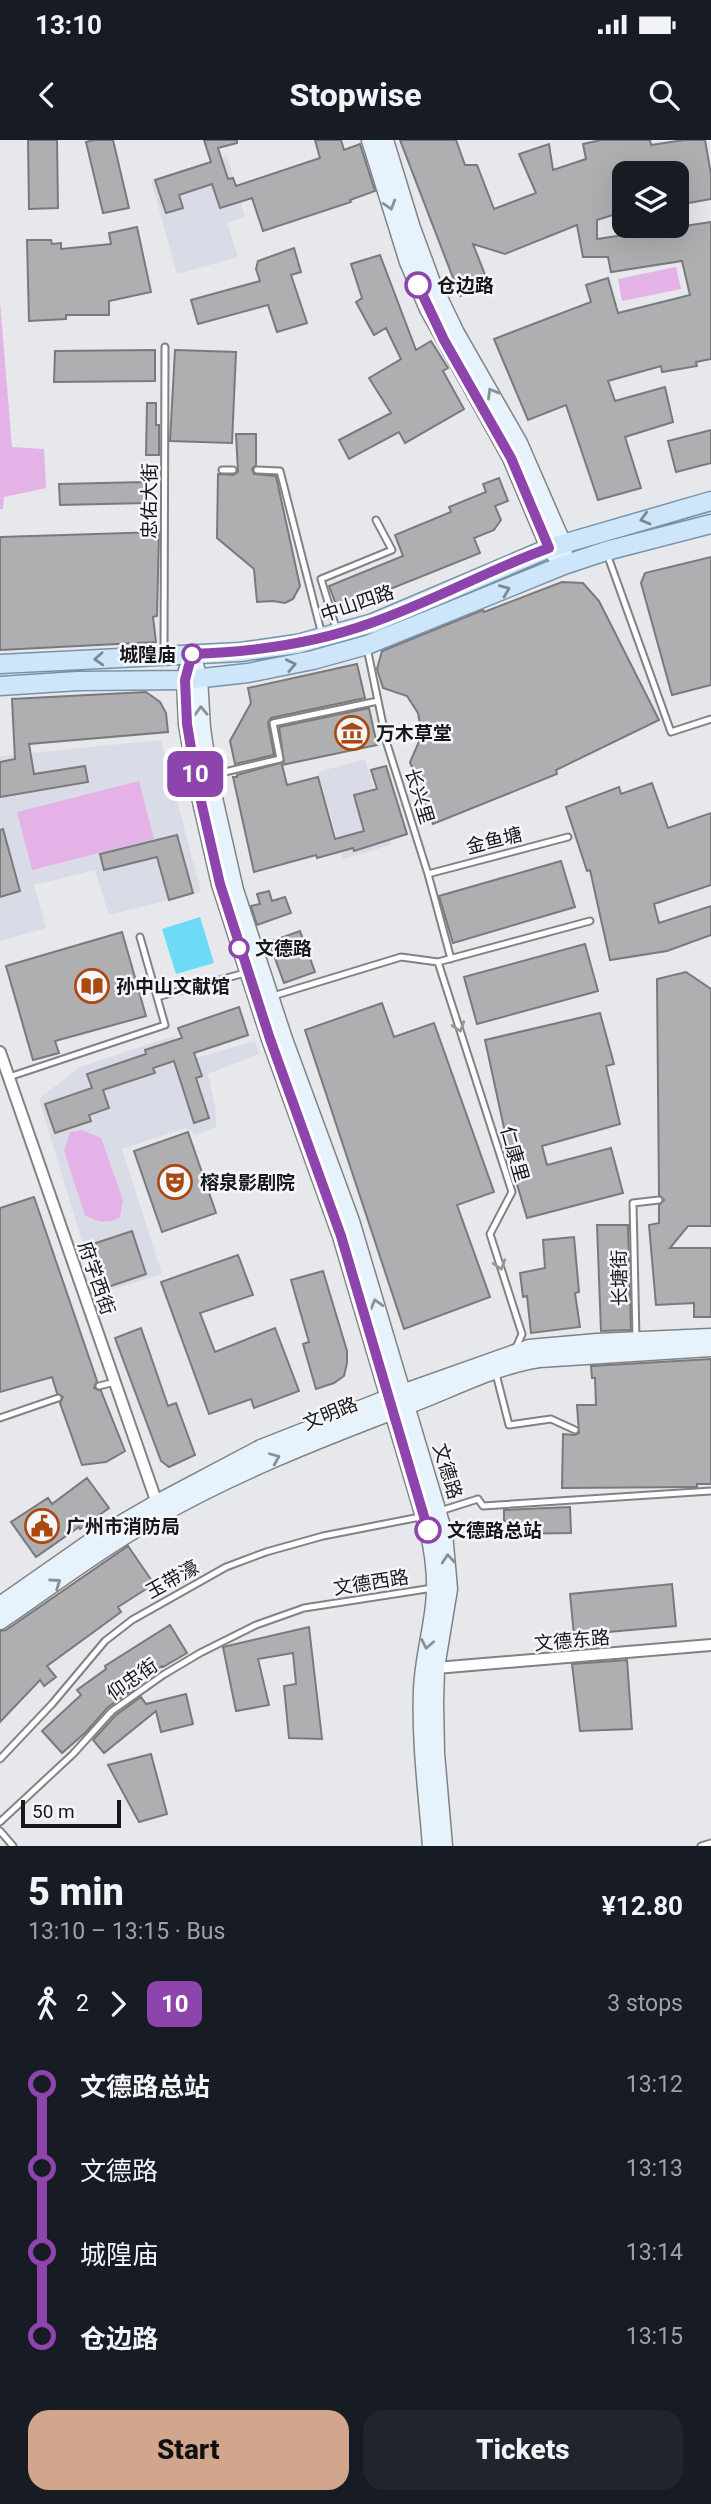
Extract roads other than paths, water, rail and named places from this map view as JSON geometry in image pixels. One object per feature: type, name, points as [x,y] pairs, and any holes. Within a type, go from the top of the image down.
[{"type":"main road","points":[[370,140],[417,284],[444,340],[556,546]]},
{"type":"main road","points":[[385,140],[433,285],[456,333],[519,443],[564,565]]},
{"type":"main road","name":"中山四路","points":[[0,664],[265,649],[330,636],[373,623],[517,559],[711,501]]},
{"type":"main road","points":[[0,686],[192,679],[281,667],[367,645],[564,565],[606,551],[711,524]]},
{"type":"main road","points":[[192,654],[192,679]]},
{"type":"main road","name":"文德路","points":[[192,679],[209,775],[235,890],[270,997],[351,1221],[398,1402],[433,1553],[435,1588],[422,1692],[423,1753],[431,1846]]},
{"type":"main road","name":"文德路","points":[[192,679],[187,724],[202,810],[220,884],[247,972],[439,1511],[447,1548],[449,1589],[436,1668],[435,1729],[444,1846]]},
{"type":"main road","name":"文明路","points":[[398,1402],[540,1359],[711,1337]]},
{"type":"main road","name":"文明路","points":[[0,1605],[93,1540],[159,1508],[515,1352],[545,1345],[711,1348]]},
{"type":"main road","name":"文明路","points":[[0,1621],[107,1548],[159,1508]]},
{"type":"street","name":"府学西街","points":[[0,1052],[159,1508]]},
{"type":"street","name":"文德东路","points":[[436,1668],[711,1645]]},
{"type":"lane","name":"忠佑大街","points":[[164,656],[165,346]]},
{"type":"lane","points":[[222,470],[233,470]]},
{"type":"lane","points":[[257,470],[280,471],[330,636]]},
{"type":"lane","points":[[330,636],[321,579],[392,550],[376,520]]},
{"type":"lane","points":[[606,551],[671,732],[711,719]]},
{"type":"lane","name":"长兴里","points":[[367,645],[387,744],[428,874],[451,959]]},
{"type":"lane","points":[[209,775],[280,760],[273,723],[378,701]]},
{"type":"lane","name":"金鱼塘","points":[[428,874],[568,837]]},
{"type":"lane","points":[[270,997],[401,957],[438,962],[590,921]]},
{"type":"lane","points":[[9,1077],[164,1025],[140,937]]},
{"type":"lane","name":"仁康里","points":[[438,962],[512,1192],[490,1234],[522,1334],[515,1352]]},
{"type":"lane","points":[[157,997],[247,972]]},
{"type":"lane","name":"长塘街","points":[[636,1346],[633,1203],[659,1200]]},
{"type":"lane","points":[[495,1371],[509,1425],[551,1419],[575,1430]]},
{"type":"lane","points":[[99,1386],[115,1382]]},
{"type":"lane","points":[[0,1418],[58,1398]]},
{"type":"lane","points":[[439,1511],[478,1499],[483,1506],[711,1491]]},
{"type":"lane","name":"玉带濠","points":[[0,1759],[52,1704],[105,1641],[132,1620],[226,1567],[266,1552],[323,1536],[415,1518]]},
{"type":"lane","name":"文德西路","points":[[312,1607],[435,1588]]},
{"type":"lane","name":"仰忠街","points":[[0,1822],[73,1754],[112,1711],[163,1675],[256,1625],[312,1607]]},
{"type":"lane","points":[[0,1830],[13,1846]]},
{"type":"lane","points":[[701,1846],[711,1843]]},
{"type":"water","points":[[200,917],[214,963],[176,974],[162,929]]},
{"type":"place","name":"仓边路","points":[[418,285]]},
{"type":"place","name":"城隍庙","points":[[192,654]]},
{"type":"place","name":"万木草堂","points":[[352,733]]},
{"type":"place","name":"文德路","points":[[239,948]]},
{"type":"place","name":"孙中山文献馆","points":[[92,986]]},
{"type":"place","name":"榕泉影剧院","points":[[175,1182]]},
{"type":"place","name":"广州市消防局","points":[[42,1526]]},
{"type":"place","name":"文德路总站","points":[[428,1530]]}]
